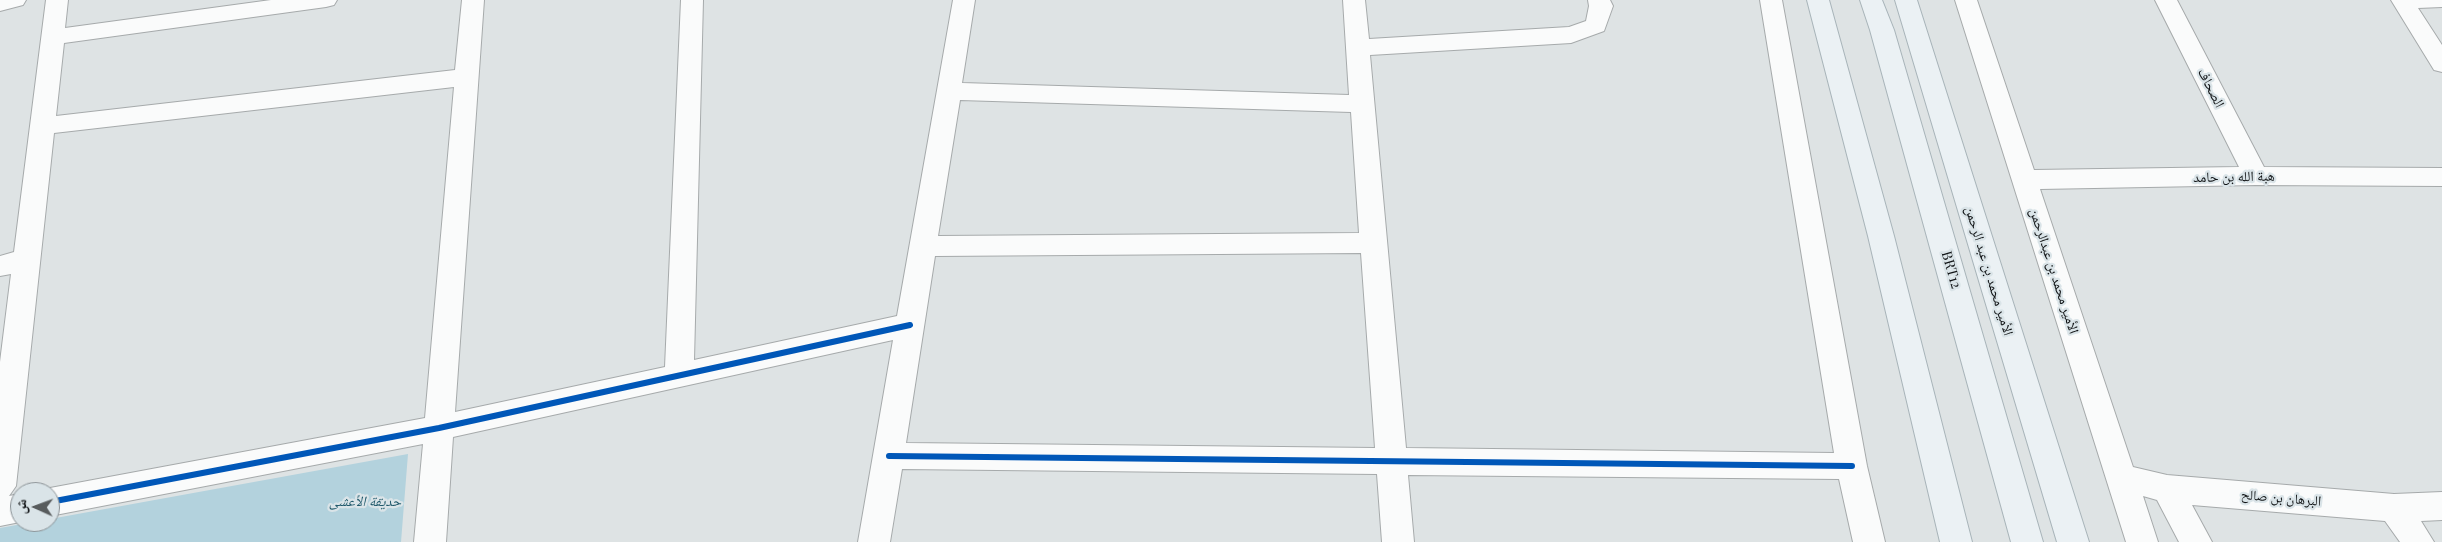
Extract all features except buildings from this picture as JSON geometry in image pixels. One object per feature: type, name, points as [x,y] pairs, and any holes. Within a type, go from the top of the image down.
[{"type":"main road","points":[[1818,0],[1881,236],[1956,542]]},
{"type":"main road","name":"BRT12","points":[[1871,0],[1893,67],[2028,542]]},
{"type":"main road","name":"الأمير محمد بن عبد الرحمن","points":[[1906,0],[2073,542]]},
{"type":"street","points":[[0,4],[15,0]]},
{"type":"street","points":[[0,486],[57,0]]},
{"type":"street","points":[[53,36],[326,0]]},
{"type":"street","points":[[430,542],[473,0]]},
{"type":"street","points":[[679,375],[692,0]]},
{"type":"street","points":[[874,542],[964,0]]},
{"type":"street","points":[[1354,0],[1398,542]]},
{"type":"street","points":[[1357,48],[1571,34],[1596,26],[1601,6],[1600,0]]},
{"type":"street","points":[[1770,0],[1852,466],[1869,542]]},
{"type":"street","name":"الأمير محمد بن عبدالرحمن","points":[[1966,0],[2142,542]]},
{"type":"street","name":"الصحاف","points":[[2166,0],[2256,176]]},
{"type":"street","points":[[2402,1],[2442,0]]},
{"type":"street","points":[[2402,1],[2442,64]]},
{"type":"street","points":[[42,126],[466,77]]},
{"type":"street","points":[[949,91],[1362,104]]},
{"type":"street","name":"هبة الله بن حامد","points":[[2025,180],[2256,176],[2442,177]]},
{"type":"street","points":[[924,246],[1374,243]]},
{"type":"street","points":[[0,266],[27,259]]},
{"type":"street","points":[[60,500],[439,428],[910,325]]},
{"type":"street","points":[[889,456],[1852,466]]},
{"type":"street","name":"البرهان بن صالح","points":[[2121,477],[2167,489],[2394,508],[2442,506]]},
{"type":"street","points":[[2167,489],[2196,542]]},
{"type":"street","points":[[2394,508],[2418,542]]},
{"type":"green space","name":"حديقة الأعشى","points":[[408,454],[401,542],[0,542],[0,528],[10,526],[10,532],[60,532],[60,517]]},
{"type":"cycle path","points":[[60,500],[439,428],[910,325]]},
{"type":"cycle path","points":[[889,456],[1852,466]]}]
